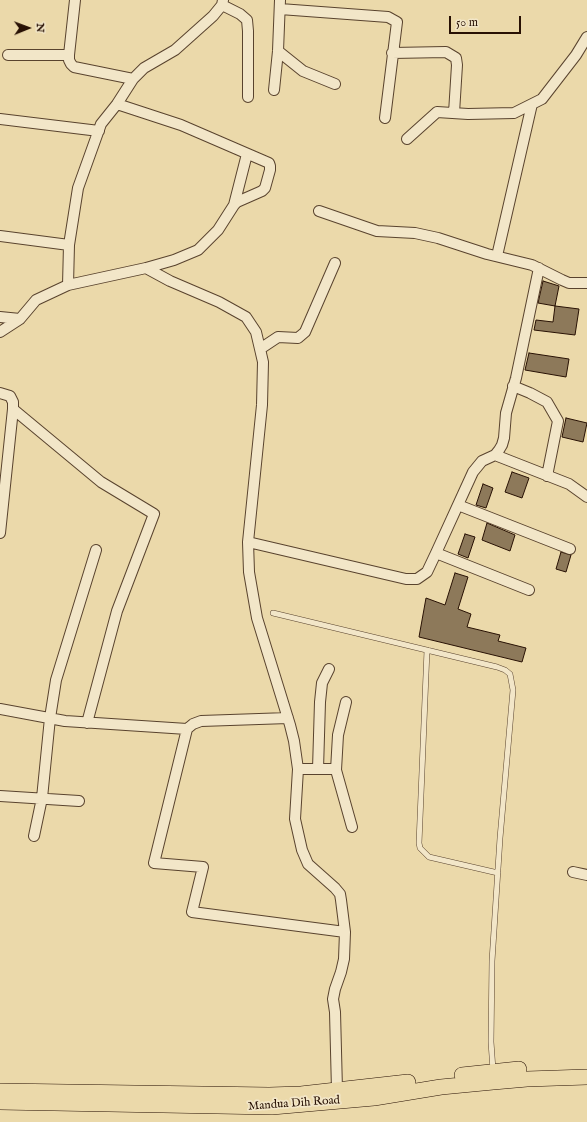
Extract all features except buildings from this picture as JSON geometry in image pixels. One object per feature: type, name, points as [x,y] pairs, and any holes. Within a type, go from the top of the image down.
[{"type":"main road","name":"Mandua Dih Road","points":[[0,1091],[269,1096],[403,1083],[493,1071],[587,1067]]},
{"type":"main road","name":"Mandua Dih Road","points":[[0,1102],[272,1107],[374,1098],[441,1087],[493,1082],[587,1077]]},
{"type":"street","points":[[75,0],[69,55],[71,64],[74,67],[133,79]]},
{"type":"street","points":[[68,286],[69,245],[78,188],[101,124],[117,104],[133,79],[144,68],[175,50],[213,16],[223,2],[247,20],[248,97]]},
{"type":"street","points":[[274,90],[278,51],[280,4],[388,18],[397,22],[385,118]]},
{"type":"street","points":[[406,139],[437,112],[514,113],[542,99],[576,55],[587,37]]},
{"type":"street","points":[[278,51],[303,71],[335,84]]},
{"type":"street","points":[[392,53],[446,52],[456,58],[457,65],[454,113]]},
{"type":"street","points":[[8,55],[69,55]]},
{"type":"street","points":[[117,104],[180,125],[269,163],[270,170],[265,188],[234,205]]},
{"type":"street","points":[[497,256],[532,104]]},
{"type":"street","points":[[0,119],[99,131]]},
{"type":"street","points":[[0,332],[20,319],[36,300],[68,286],[146,268],[174,260],[198,250],[218,230],[234,205],[247,154]]},
{"type":"street","points":[[319,211],[376,231],[415,233],[539,268],[562,280],[574,284],[587,283]]},
{"type":"street","points":[[0,236],[69,245]]},
{"type":"street","points":[[260,349],[278,337],[298,338],[305,332],[335,263]]},
{"type":"street","points":[[146,268],[170,281],[219,302],[246,317],[256,332],[260,349],[263,362],[262,405],[248,542],[249,572],[257,618],[294,741],[298,769],[295,819],[302,850],[308,864],[340,894],[345,932],[344,959],[333,1000],[335,1012],[337,1090]]},
{"type":"street","points":[[248,542],[412,580],[417,579],[426,572],[472,472],[477,465],[499,450],[504,438],[506,412],[539,268]]},
{"type":"street","points":[[0,317],[20,319]]},
{"type":"street","points":[[513,386],[547,402],[558,421],[547,476]]},
{"type":"street","points":[[0,393],[10,396],[13,402],[1,509],[0,533]]},
{"type":"street","points":[[13,408],[101,482],[154,514],[117,611],[87,723]]},
{"type":"street","points":[[495,454],[569,484],[587,497]]},
{"type":"street","points":[[458,505],[570,549]]},
{"type":"street","points":[[34,836],[42,798],[50,718],[56,680],[96,550]]},
{"type":"street","points":[[436,553],[529,590]]},
{"type":"street","points":[[318,769],[320,702],[322,684],[329,669]]},
{"type":"street","points":[[346,702],[338,735],[336,770],[352,827]]},
{"type":"street","points":[[0,709],[65,721],[187,729]]},
{"type":"street","points":[[288,718],[201,721],[193,724],[187,729],[154,863],[203,867],[192,912],[345,932]]},
{"type":"street","points":[[298,769],[336,770]]},
{"type":"street","points":[[0,796],[79,801]]},
{"type":"street","points":[[573,872],[587,875]]},
{"type":"lane","points":[[273,613],[497,667],[510,674],[513,690],[492,962],[491,1042],[493,1071]]},
{"type":"lane","points":[[427,650],[419,842],[420,848],[429,857],[498,873]]}]
